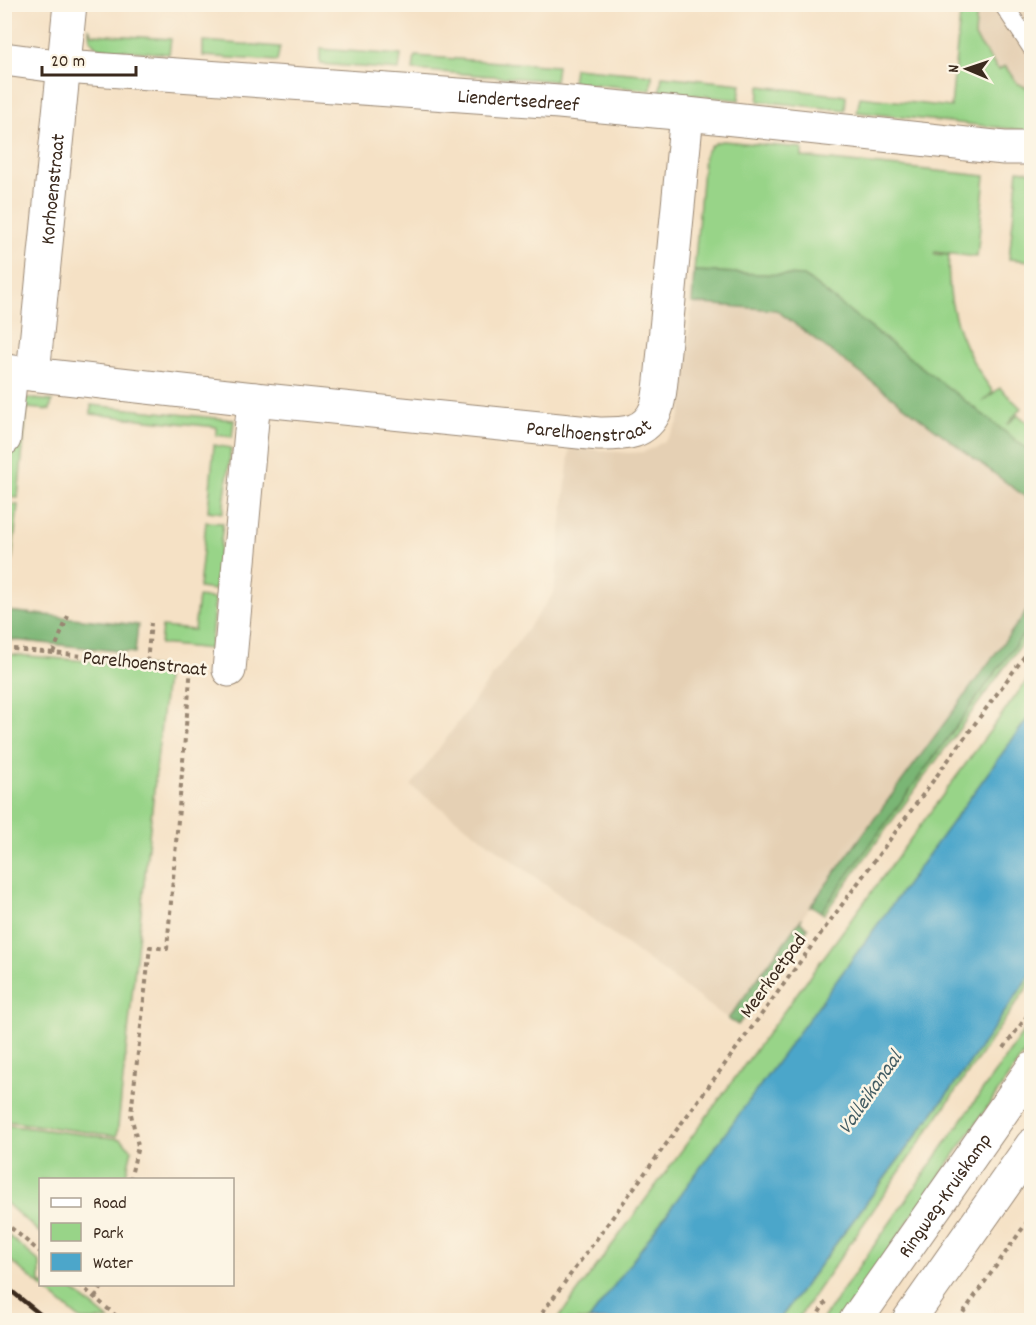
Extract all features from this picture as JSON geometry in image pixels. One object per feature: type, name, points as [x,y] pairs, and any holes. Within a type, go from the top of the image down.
[{"type":"street","name":"Korhoenstraat","points":[[16,372],[64,67],[70,4]]},
{"type":"street","name":"Liendertsedreef","points":[[4,59],[64,67],[548,101],[1004,148],[1032,148]]},
{"type":"street","name":"Parelhoenstraat","points":[[16,372],[599,434],[625,434],[636,431],[648,421],[656,409],[662,381],[687,114]]},
{"type":"street","points":[[4,440],[16,372]]},
{"type":"street","name":"Parelhoenstraat","points":[[229,670],[254,399]]},
{"type":"street","name":"Ringweg-Kruiskamp","points":[[856,1320],[1032,1069]]},
{"type":"street","points":[[909,1320],[1032,1145]]},
{"type":"lane","points":[[1003,4],[1032,48]]},
{"type":"path","points":[[53,653],[68,616]]},
{"type":"path","points":[[147,662],[151,623]]},
{"type":"path","name":"Meerkoetpad","points":[[537,1320],[1032,646]]},
{"type":"path","name":"Parelhoenstraat","points":[[4,648],[229,670]]},
{"type":"path","points":[[130,1178],[138,1146],[131,1114],[150,947],[167,949],[191,667]]},
{"type":"path","points":[[958,1320],[1032,1215]]},
{"type":"path","points":[[4,1222],[39,1251]]},
{"type":"path","points":[[81,1286],[121,1320]]},
{"type":"path","points":[[95,1298],[103,1286]]},
{"type":"shaded area","points":[[975,5],[1031,5],[1031,104],[1020,103],[973,36]]},
{"type":"shaded area","points":[[692,303],[776,310],[1031,501],[1031,605],[728,1019],[411,786],[554,593],[570,447],[628,453],[644,452],[666,440],[677,425],[681,413]]},
{"type":"green space","points":[[961,5],[977,5],[975,37],[998,70],[1005,66],[1017,83],[1031,90],[1031,131],[857,112],[860,97],[951,107]]},
{"type":"green space","points":[[89,29],[93,34],[171,39],[169,54],[98,48],[91,40]]},
{"type":"green space","points":[[203,41],[280,47],[277,61],[203,56]]},
{"type":"green space","points":[[320,49],[401,55],[399,70],[320,64]]},
{"type":"green space","points":[[415,56],[557,66],[555,81],[413,70]]},
{"type":"green space","points":[[574,68],[652,75],[651,90],[572,82]]},
{"type":"green space","points":[[662,76],[741,84],[739,100],[660,91]]},
{"type":"green space","points":[[760,86],[846,96],[845,110],[758,101]]},
{"type":"green space","points":[[723,141],[802,148],[802,157],[985,176],[977,257],[935,252],[934,254],[949,255],[950,292],[958,328],[973,361],[993,392],[982,402],[1000,388],[1021,408],[1007,425],[1018,415],[1031,425],[1031,452],[804,276],[694,271],[704,157],[711,146]]},
{"type":"green space","points":[[1018,170],[1031,172],[1031,261],[1009,259]]},
{"type":"green space","points":[[694,271],[804,276],[1031,452],[1031,501],[776,310],[692,303]]},
{"type":"green space","points":[[16,397],[52,401],[50,410],[27,408],[18,498],[6,497]]},
{"type":"green space","points":[[91,405],[234,420],[232,437],[216,435],[216,427],[91,414]]},
{"type":"green space","points":[[214,445],[231,448],[223,513],[208,511]]},
{"type":"green space","points":[[5,504],[18,505],[10,579],[5,579]]},
{"type":"green space","points":[[206,522],[223,523],[215,590],[199,588]]},
{"type":"green space","points":[[5,586],[10,586],[7,611],[138,625],[135,653],[5,639]]},
{"type":"green space","points":[[198,597],[215,599],[210,649],[160,644],[162,627],[194,630]]},
{"type":"green space","points":[[1031,605],[1031,624],[821,912],[812,906],[809,908]]},
{"type":"green space","points":[[1031,624],[1031,631],[824,914],[821,912]]},
{"type":"green space","points":[[5,654],[167,668],[117,1136],[5,1121]]},
{"type":"green space","points":[[1031,675],[1031,714],[615,1286],[589,1320],[557,1320]]},
{"type":"green space","points":[[802,918],[800,922],[808,928],[738,1025],[728,1019]]},
{"type":"green space","points":[[1031,974],[1031,982],[797,1320],[779,1320],[957,1081]]},
{"type":"green space","points":[[1031,1021],[1031,1044],[840,1320],[822,1320]]},
{"type":"green space","points":[[5,1125],[121,1139],[132,1150],[125,1178],[39,1178],[39,1232],[5,1202]]},
{"type":"green space","points":[[4,1232],[39,1261],[39,1285],[5,1256]]},
{"type":"green space","points":[[41,1286],[68,1286],[109,1320],[81,1320]]},
{"type":"water","name":"Valleikanaal","points":[[1031,714],[1031,974],[957,1081],[779,1320],[589,1320]]},
{"type":"railway","points":[[4,1285],[47,1320]]}]
